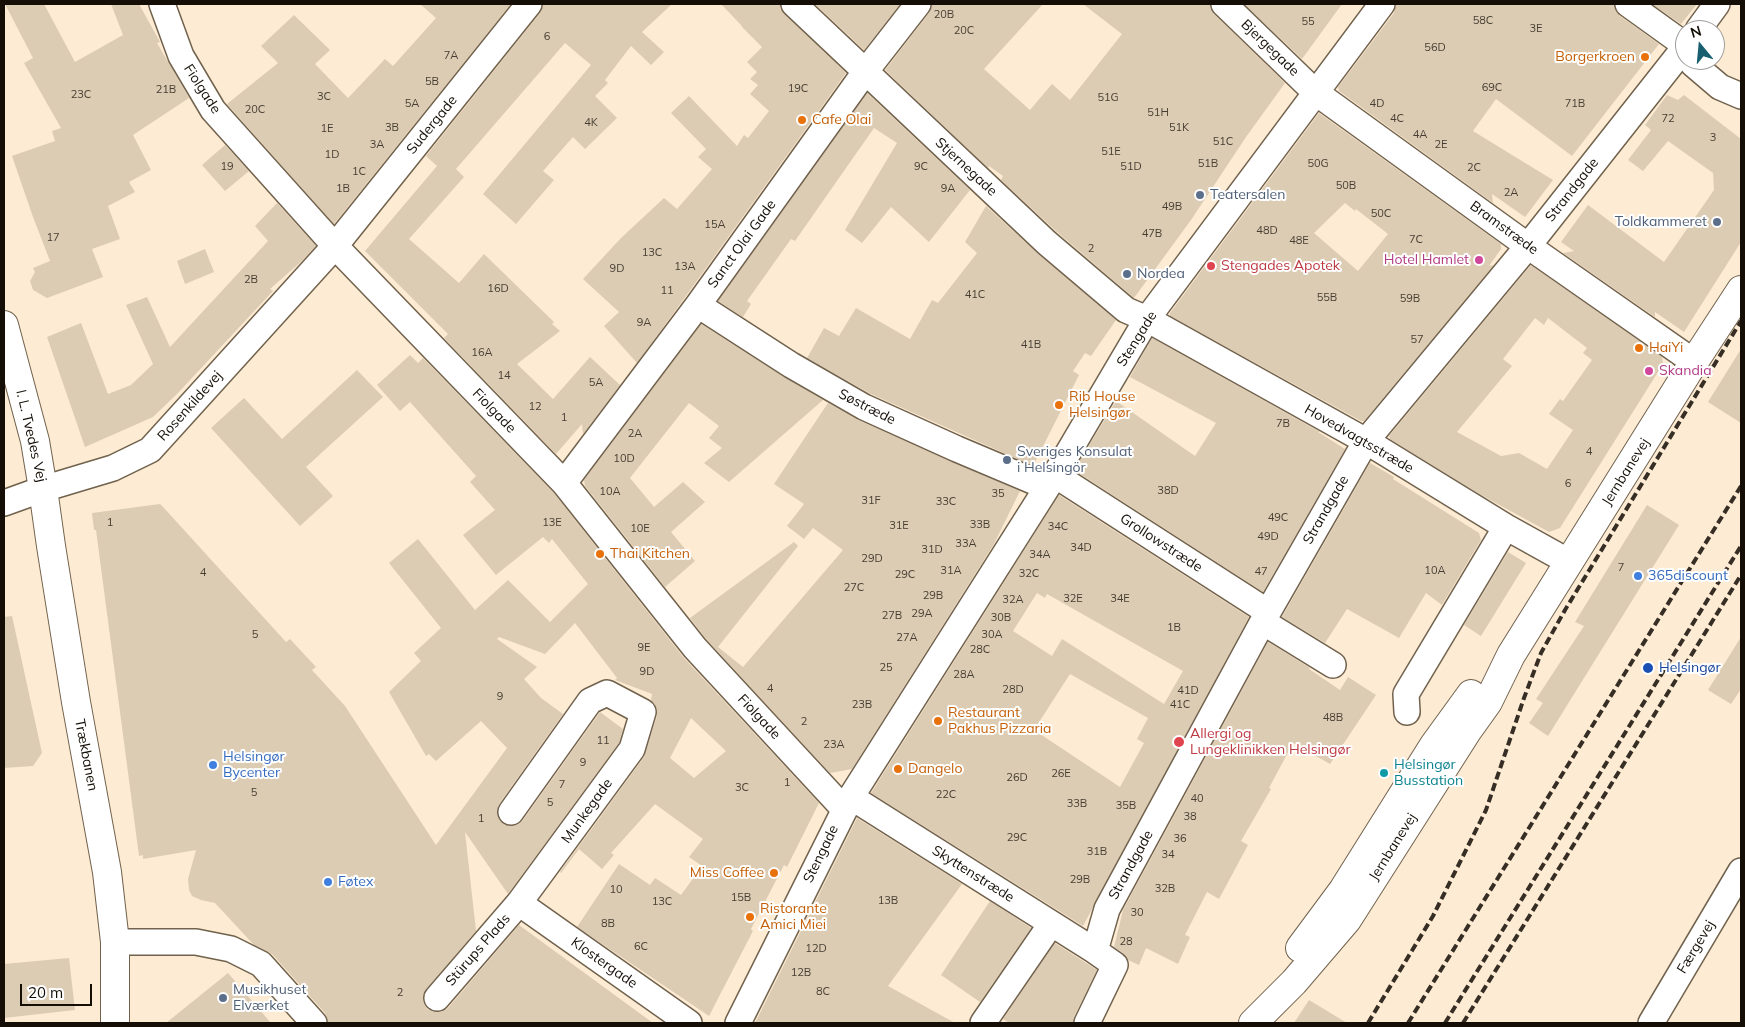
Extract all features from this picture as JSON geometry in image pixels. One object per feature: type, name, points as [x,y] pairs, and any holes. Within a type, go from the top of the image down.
[{"type":"main road","name":"Jernbanevej","points":[[1253,1023],[1294,982],[1347,920],[1468,730],[1488,702],[1511,654],[1741,290]]},
{"type":"main road","name":"I. L. Tvedes Vej","points":[[5,336],[34,441],[44,489]]},
{"type":"main road","name":"Trækbanen","points":[[44,489],[51,546],[76,702],[105,863],[116,942],[116,1023]]},
{"type":"street","name":"Fiolgade","points":[[162,4],[181,56],[213,110],[335,246],[564,483],[695,648],[847,803]]},
{"type":"street","name":"Sudergade","points":[[335,246],[529,4]]},
{"type":"street","name":"Stjernegade","points":[[794,4],[1047,243],[1126,310],[1147,319]]},
{"type":"street","name":"Sanct Olai Gade","points":[[564,483],[698,306],[865,72],[918,4]]},
{"type":"street","name":"Bjergegade","points":[[1224,4],[1316,92]]},
{"type":"street","name":"Stengade","points":[[738,1023],[847,803],[921,693],[1051,481],[1147,319],[1382,4]]},
{"type":"street","points":[[1628,4],[1675,39]]},
{"type":"street","points":[[1705,20],[1717,4]]},
{"type":"street","name":"Strandgade","points":[[1095,951],[1107,909],[1265,617],[1366,441],[1528,246],[1675,59]]},
{"type":"street","points":[[1700,70],[1720,87],[1741,96]]},
{"type":"street","name":"Bramstræde","points":[[1316,92],[1528,246],[1694,362]]},
{"type":"street","name":"Rosenkildevej","points":[[4,503],[113,468],[150,450],[335,246]]},
{"type":"street","name":"Søstræde","points":[[698,306],[791,365],[864,407],[957,450],[1051,481]]},
{"type":"street","name":"Hovedvagtsstræde","points":[[1147,319],[1366,441],[1506,527],[1569,562]]},
{"type":"street","name":"Grollowstræde","points":[[1051,481],[1265,617],[1333,665]]},
{"type":"street","points":[[1407,712],[1406,694],[1506,527]]},
{"type":"street","name":"Munkegade","points":[[511,812],[590,701],[607,693],[643,712],[632,749],[519,903]]},
{"type":"street","name":"Skyttenstræde","points":[[847,803],[1095,951]]},
{"type":"street","name":"Færgevej","points":[[1651,1023],[1741,870]]},
{"type":"street","name":"Stürups Plads","points":[[437,998],[519,903]]},
{"type":"street","name":"Klostergade","points":[[519,903],[689,1023]]},
{"type":"street","points":[[983,1023],[1051,924]]},
{"type":"street","points":[[116,942],[196,942],[232,949],[262,964],[314,1023]]},
{"type":"street","points":[[1087,1023],[1115,965],[1095,951]]},
{"type":"building","points":[[5,4],[44,4],[75,62],[123,35],[111,4],[139,4],[160,42],[157,43],[189,98],[133,135],[151,170],[129,182],[135,192],[108,206],[120,239],[92,249],[103,277],[47,298],[33,290],[30,281],[35,272],[33,268],[50,261],[12,156],[55,141],[52,131],[61,128],[24,63],[33,58]]},
{"type":"building","points":[[420,4],[511,4],[334,224],[227,104],[278,63],[261,46],[294,15],[330,50],[315,64],[348,98],[385,59],[393,66],[436,18]]},
{"type":"building","points":[[543,4],[672,4],[642,32],[664,52],[651,65],[631,46],[605,80],[608,83],[595,96],[617,118],[585,149],[573,137],[543,171],[554,180],[516,224],[483,194],[591,65],[565,43],[456,169],[464,177],[409,239],[459,283],[484,254],[554,322],[552,324],[560,331],[517,364],[553,399],[590,357],[620,385],[583,434],[582,424],[556,454],[444,338],[448,334],[365,251],[437,166],[426,156],[540,13]]},
{"type":"building","points":[[721,4],[780,4],[780,9],[784,14],[846,73],[637,363],[604,326],[619,312],[583,279],[621,238],[664,198],[677,209],[712,169],[698,157],[706,149],[671,113],[689,96],[737,146],[744,135],[748,138],[769,111],[750,94],[758,85],[750,79],[757,72],[747,62],[762,47]]},
{"type":"building","points":[[815,4],[900,4],[864,50]]},
{"type":"building","points":[[932,4],[1043,4],[984,69],[1030,110],[1052,84],[1070,100],[1122,34],[1083,4],[1210,4],[1214,14],[1285,83],[1246,137],[1191,220],[1134,298],[1057,232],[1001,180],[1003,176],[989,166],[988,168],[885,70],[929,13]]},
{"type":"building","points":[[1244,4],[1342,4],[1302,59]]},
{"type":"building","points":[[1396,4],[1614,4],[1615,10],[1620,16],[1659,44],[1572,156],[1496,99],[1473,131],[1553,180],[1525,217],[1492,194],[1493,203],[1339,91],[1338,87],[1394,13]]},
{"type":"building","points":[[1652,4],[1697,4],[1684,20],[1675,20]]},
{"type":"building","points":[[867,93],[970,190],[929,242],[891,207],[862,243],[845,230],[897,143],[874,128],[795,241],[791,239],[747,301],[751,304],[743,317],[718,301]]},
{"type":"building","name":"Toldkammeret","points":[[1667,95],[1678,100],[1684,95],[1741,139],[1741,242],[1684,332],[1655,312],[1655,317],[1563,253],[1574,251],[1561,242],[1588,205],[1664,262],[1714,190],[1713,173],[1668,141],[1643,171],[1628,160],[1651,130],[1645,125]]},
{"type":"building","points":[[1319,113],[1501,244],[1501,249],[1489,266],[1494,265],[1364,421],[1170,316],[1170,313]],"holes":[[[1345,203],[1355,211],[1356,209],[1388,234],[1358,271],[1314,233]]]},
{"type":"building","points":[[225,145],[249,171],[225,191],[202,165]]},
{"type":"building","points":[[277,203],[316,246],[270,289],[273,291],[178,393],[153,417],[85,447],[47,337],[81,323],[108,394],[131,385],[153,364],[126,305],[147,297],[170,347],[268,241],[255,226]]},
{"type":"building","points":[[986,206],[1037,253],[1116,320],[1091,356],[1085,353],[1073,371],[1079,375],[1033,466],[871,394],[807,358],[824,328],[839,336],[856,308],[910,339],[932,300],[938,303],[977,253],[965,242]]},
{"type":"building","points":[[205,249],[214,272],[185,284],[177,261]]},
{"type":"building","points":[[1531,265],[1662,357],[1663,364],[1560,528],[1549,532],[1481,495],[1390,439],[1389,436]],"holes":[[[1535,318],[1544,325],[1548,318],[1587,348],[1583,353],[1592,360],[1563,401],[1560,399],[1549,414],[1573,430],[1547,469],[1519,453],[1501,456],[1457,432],[1512,366],[1503,359]]]},
{"type":"building","points":[[701,324],[823,400],[729,482],[704,463],[722,448],[709,438],[719,426],[689,403],[630,478],[654,507],[683,482],[705,502],[671,532],[695,561],[665,587],[585,486],[584,480]]},
{"type":"building","points":[[1152,338],[1320,432],[1318,432],[1345,449],[1263,592],[1074,470],[1116,401],[1195,456],[1216,423],[1130,377]]},
{"type":"building","points":[[1741,349],[1741,423],[1708,402]]},
{"type":"building","points":[[410,355],[418,363],[423,358],[553,492],[684,658],[819,803],[787,867],[784,865],[751,929],[753,931],[709,1016],[577,927],[619,864],[650,885],[655,878],[681,895],[702,866],[689,857],[703,839],[655,804],[611,853],[614,855],[602,869],[579,849],[560,872],[644,757],[657,716],[657,709],[651,700],[652,694],[615,680],[617,678],[575,623],[545,654],[499,637],[497,639],[537,667],[524,679],[541,698],[563,714],[499,804],[498,818],[503,824],[510,826],[517,825],[523,820],[600,712],[623,729],[619,743],[508,894],[465,832],[476,931],[426,989],[423,995],[423,1002],[427,1009],[434,1012],[441,1012],[448,1008],[519,925],[653,1023],[328,1023],[325,1013],[272,954],[254,945],[215,903],[192,896],[189,890],[188,879],[196,850],[143,859],[143,855],[139,856],[96,530],[94,530],[92,513],[160,504],[286,642],[290,639],[316,667],[312,670],[345,706],[436,845],[507,748],[481,721],[436,761],[429,754],[426,756],[389,692],[421,661],[414,653],[441,628],[389,563],[418,539],[475,610],[508,580],[550,622],[588,584],[552,539],[549,543],[543,537],[496,575],[463,535],[495,510],[470,482],[476,476],[410,402],[400,411],[377,385]],"holes":[[[691,718],[726,751],[694,778],[670,758]]]},
{"type":"building","points":[[357,370],[383,397],[306,467],[333,496],[300,526],[211,428],[244,398],[282,439]]},
{"type":"building","points":[[828,403],[858,420],[1020,491],[994,544],[852,769],[830,773],[706,639],[690,618],[794,542],[798,546],[718,647],[743,667],[843,550],[813,528],[804,539],[787,526],[804,504],[774,484]]},
{"type":"building","points":[[1370,463],[1479,533],[1481,540],[1442,605],[1426,593],[1399,638],[1347,609],[1325,643],[1282,617]]},
{"type":"building","points":[[1059,495],[1249,617],[1083,926],[871,793]],"holes":[[[1037,593],[1045,598],[1047,594],[1183,671],[1164,704],[1062,639],[1052,656],[1013,631]],[[1070,674],[1148,718],[1137,739],[1144,743],[1120,787],[1034,730]]]},
{"type":"building","points":[[1647,505],[1679,525],[1548,736],[1529,723],[1543,703],[1536,699],[1584,626],[1575,622]]},
{"type":"building","points":[[1508,552],[1526,563],[1481,636],[1464,625]]},
{"type":"building","points":[[12,616],[42,753],[33,766],[4,768],[4,617]]},
{"type":"building","points":[[1741,637],[1741,689],[1731,704],[1708,690]]},
{"type":"building","points":[[1268,642],[1310,668],[1340,690],[1348,677],[1376,695],[1330,764],[1293,743],[1269,788],[1271,789],[1241,841],[1248,845],[1219,899],[1207,892],[1185,935],[1190,937],[1178,964],[1146,948],[1139,965],[1128,960],[1124,954],[1114,947],[1123,910]]},
{"type":"building","points":[[857,818],[962,884],[888,986],[955,1023],[755,1023]]},
{"type":"building","points":[[990,901],[1031,928],[980,1002],[941,975]]},
{"type":"building","points":[[1055,943],[1097,970],[1074,1017],[1073,1023],[1009,1023],[1003,1019]]},
{"type":"building","points":[[69,958],[75,1010],[4,1018],[4,964]]},
{"type":"building","name":"Musikhuset Elværket","points":[[228,973],[271,1023],[166,1023]]},
{"type":"building","points":[[1309,1000],[1347,1023],[1294,1023]]},
{"type":"railway","points":[[1368,1023],[1433,916],[1486,810],[1541,653],[1565,610],[1741,321]]},
{"type":"railway","points":[[1408,1023],[1741,486]]},
{"type":"railway","points":[[1445,1023],[1741,546]]},
{"type":"railway","points":[[1463,1023],[1741,575]]},
{"type":"place","name":"Borgerkroen","points":[[1645,57]]},
{"type":"place","name":"Cafe Olai","points":[[802,120]]},
{"type":"place","name":"Teatersalen","points":[[1200,195]]},
{"type":"place","name":"Toldkammeret","points":[[1717,222]]},
{"type":"place","name":"Hotel Hamlet","points":[[1479,260]]},
{"type":"place","name":"Stengades Apotek","points":[[1211,266]]},
{"type":"place","name":"Nordea","points":[[1127,274]]},
{"type":"place","name":"HaiYi","points":[[1639,348]]},
{"type":"place","name":"Skandia","points":[[1649,371]]},
{"type":"place","name":"Rib House Helsingør","points":[[1059,405]]},
{"type":"place","name":"Sveriges Konsulat i Helsingör","points":[[1007,460]]},
{"type":"place","name":"Thai Kitchen","points":[[600,554]]},
{"type":"place","name":"365discount","points":[[1638,576]]},
{"type":"place","name":"Helsingør","points":[[1648,668]]},
{"type":"place","name":"Restaurant Pakhus Pizzaria","points":[[938,721]]},
{"type":"place","name":"Allergi og Lungeklinikken Helsingør","points":[[1179,742]]},
{"type":"place","name":"Helsingør Bycenter","points":[[213,765]]},
{"type":"place","name":"Dangelo","points":[[898,769]]},
{"type":"place","name":"Helsingør Busstation","points":[[1384,773]]},
{"type":"place","name":"Miss Coffee","points":[[774,873]]},
{"type":"place","name":"Føtex","points":[[328,882]]},
{"type":"place","name":"Ristorante Amici Miei","points":[[750,917]]},
{"type":"place","name":"Musikhuset Elværket","points":[[223,998]]}]
